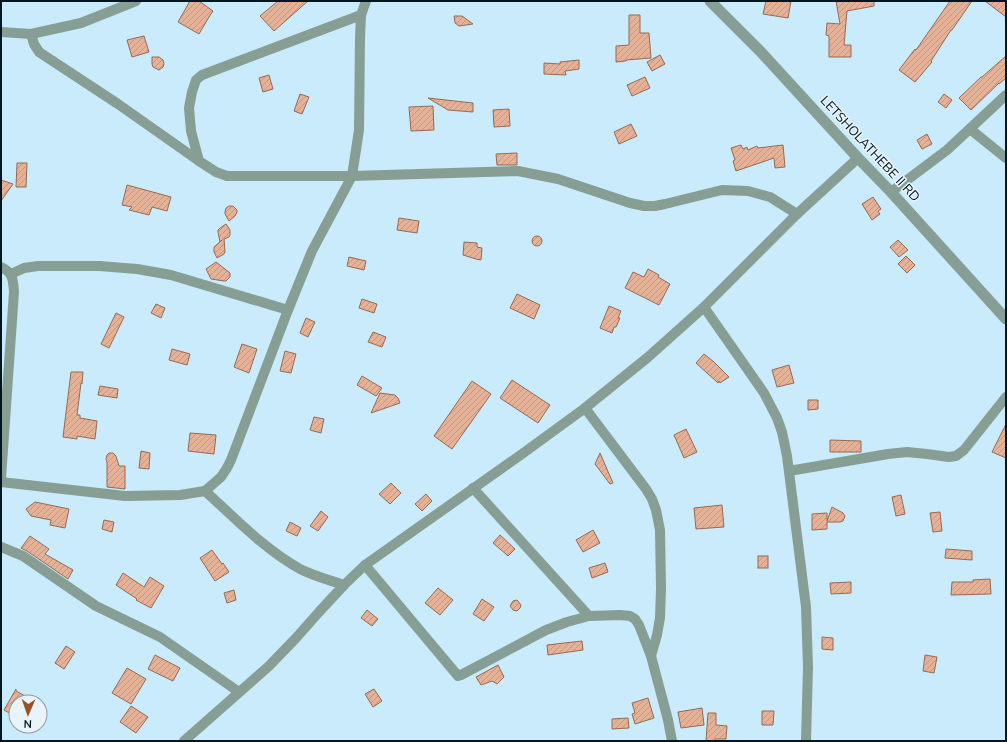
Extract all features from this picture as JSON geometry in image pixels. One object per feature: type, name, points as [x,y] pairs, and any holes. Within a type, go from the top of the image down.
[{"type":"street","points":[[1,32],[31,34],[81,24],[136,1]]},
{"type":"street","points":[[1,482],[125,496],[180,495],[205,491],[221,477],[231,460],[312,251],[352,176],[359,130],[361,15],[366,1]]},
{"type":"street","name":"LETSHOLATHEBE II RD","points":[[710,1],[760,51],[858,158],[892,192],[1006,318]]},
{"type":"street","points":[[199,162],[191,131],[189,108],[196,80],[202,75],[361,15]]},
{"type":"street","points":[[31,34],[34,44],[39,52],[118,104],[199,162],[216,172],[227,176],[352,176],[518,171],[558,179],[644,206],[655,206],[722,190],[748,191],[770,197],[797,214]]},
{"type":"street","points":[[892,192],[947,150],[1006,95]]},
{"type":"street","points":[[970,129],[1006,158]]},
{"type":"street","points":[[184,741],[269,666],[344,585],[365,565],[585,408],[647,358],[704,307],[797,214],[858,158]]},
{"type":"street","points":[[10,274],[24,268],[38,266],[99,266],[137,269],[171,275],[288,310]]},
{"type":"street","points":[[1,267],[7,270],[10,274],[13,280],[14,292],[1,478]]},
{"type":"street","points":[[704,307],[764,393],[782,432],[787,456],[806,607],[808,667],[806,741]]},
{"type":"street","points":[[789,471],[907,452],[949,457],[956,456],[964,450],[1006,397]]},
{"type":"street","points":[[585,408],[646,489],[656,510],[660,530],[661,589],[660,618],[651,656]]},
{"type":"street","points":[[473,488],[589,616]]},
{"type":"street","points":[[205,491],[262,543],[279,555],[300,569],[323,579],[344,585]]},
{"type":"street","points":[[1,547],[23,556],[96,606],[160,637],[239,692]]},
{"type":"street","points":[[365,565],[458,676],[546,630],[567,622],[589,616],[630,616],[635,619],[639,625],[651,656],[672,741]]},
{"type":"building","points":[[190,1],[199,1],[213,11],[199,34],[178,22]]},
{"type":"building","points":[[278,1],[308,1],[274,31],[260,16]]},
{"type":"building","points":[[766,1],[791,1],[788,18],[763,14]]},
{"type":"building","points":[[836,1],[874,1],[874,6],[847,11],[844,45],[851,45],[851,57],[829,57],[829,36],[826,35],[827,23],[840,24]]},
{"type":"building","points":[[950,1],[972,1],[951,30],[931,61],[932,62],[915,82],[899,70],[915,49],[916,50]]},
{"type":"building","points":[[985,1],[1006,1],[1006,17]]},
{"type":"building","points":[[629,15],[640,15],[640,33],[649,33],[651,58],[616,62],[616,46],[629,45]]},
{"type":"building","points":[[454,16],[462,16],[473,24],[459,26],[455,23]]},
{"type":"building","points":[[144,36],[149,52],[132,57],[127,40]]},
{"type":"building","points":[[660,55],[665,64],[652,71],[647,62]]},
{"type":"building","points":[[1006,56],[1006,78],[971,110],[959,98]]},
{"type":"building","points":[[152,57],[159,57],[163,60],[163,67],[159,70],[153,67]]},
{"type":"building","points":[[579,60],[579,69],[565,71],[566,75],[544,74],[544,63],[560,64],[560,62]]},
{"type":"building","points":[[269,75],[273,89],[263,92],[259,78]]},
{"type":"building","points":[[645,77],[650,88],[632,96],[627,85]]},
{"type":"building","points":[[300,94],[309,97],[302,114],[294,111]]},
{"type":"building","points":[[944,94],[952,100],[946,108],[938,102]]},
{"type":"building","points":[[428,98],[473,103],[473,112],[448,110]]},
{"type":"building","points":[[433,106],[434,130],[411,131],[409,107]]},
{"type":"building","points":[[509,109],[510,126],[494,127],[493,110]]},
{"type":"building","points":[[631,124],[637,136],[619,144],[614,132]]},
{"type":"building","points":[[927,134],[932,144],[922,149],[917,140]]},
{"type":"building","points":[[741,145],[743,149],[747,147],[748,150],[757,146],[758,148],[783,145],[785,167],[775,168],[774,158],[736,171],[733,161],[735,160],[731,148]]},
{"type":"building","points":[[517,153],[517,165],[497,165],[496,154]]},
{"type":"building","points":[[17,163],[27,163],[26,187],[16,187]]},
{"type":"building","points":[[1,180],[13,184],[1,201]]},
{"type":"building","points":[[127,185],[171,197],[167,211],[152,207],[149,215],[129,210],[132,207],[122,205]]},
{"type":"building","points":[[873,197],[881,209],[878,211],[880,214],[872,220],[862,204]]},
{"type":"building","points":[[233,206],[237,212],[229,221],[225,212],[226,208]]},
{"type":"building","points":[[399,218],[419,221],[417,233],[397,230]]},
{"type":"building","points":[[226,224],[230,230],[230,235],[224,239],[224,254],[217,258],[214,252],[214,247],[220,242],[218,230]]},
{"type":"building","points":[[535,236],[539,236],[541,237],[541,245],[535,246],[532,243],[532,239]]},
{"type":"building","points":[[898,240],[908,250],[899,257],[890,247]]},
{"type":"building","points":[[464,242],[477,243],[477,247],[482,248],[481,260],[463,255]]},
{"type":"building","points":[[906,256],[915,265],[907,273],[898,264]]},
{"type":"building","points":[[349,257],[366,261],[364,270],[347,266]]},
{"type":"building","points":[[216,262],[230,273],[230,277],[226,281],[211,279],[206,269]]},
{"type":"building","points":[[648,269],[659,275],[658,277],[670,284],[659,305],[625,288],[633,272],[644,277]]},
{"type":"building","points":[[517,294],[540,305],[534,319],[510,308]]},
{"type":"building","points":[[362,299],[377,304],[374,313],[359,308]]},
{"type":"building","points":[[156,304],[165,308],[161,318],[151,313]]},
{"type":"building","points":[[609,306],[621,311],[618,318],[620,318],[612,333],[600,328]]},
{"type":"building","points":[[116,313],[124,317],[109,348],[101,344]]},
{"type":"building","points":[[306,318],[315,322],[308,337],[300,333]]},
{"type":"building","points":[[373,332],[386,337],[382,347],[368,342]]},
{"type":"building","points":[[242,344],[257,349],[249,373],[234,367]]},
{"type":"building","points":[[172,349],[190,354],[187,365],[169,360]]},
{"type":"building","points":[[285,351],[296,354],[291,373],[280,371]]},
{"type":"building","points":[[704,354],[729,377],[720,383],[719,381],[718,383],[696,363]]},
{"type":"building","points":[[789,365],[794,383],[777,387],[772,370]]},
{"type":"building","points":[[71,372],[83,372],[77,415],[80,415],[80,418],[97,421],[95,439],[77,436],[77,439],[63,437]]},
{"type":"building","points":[[362,376],[382,388],[376,396],[357,385]]},
{"type":"building","points":[[512,380],[550,405],[538,423],[500,398]]},
{"type":"building","points":[[472,381],[491,394],[452,449],[434,436]]},
{"type":"building","points":[[100,386],[118,389],[117,398],[98,395]]},
{"type":"building","points":[[380,393],[395,395],[400,403],[371,413]]},
{"type":"building","points":[[808,400],[818,400],[818,409],[808,410]]},
{"type":"building","points":[[314,417],[324,419],[321,433],[310,430]]},
{"type":"building","points":[[1006,424],[1006,458],[992,452]]},
{"type":"building","points":[[686,429],[697,452],[684,458],[674,435]]},
{"type":"building","points":[[190,433],[216,435],[214,454],[188,451]]},
{"type":"building","points":[[830,440],[861,441],[861,452],[830,452]]},
{"type":"building","points":[[141,451],[150,453],[149,469],[139,468]]},
{"type":"building","points":[[109,453],[113,453],[116,456],[119,466],[125,466],[125,489],[107,487],[106,459]]},
{"type":"building","points":[[600,453],[613,483],[610,484],[595,464]]},
{"type":"building","points":[[391,483],[401,493],[390,504],[379,494]]},
{"type":"building","points":[[426,494],[432,501],[422,511],[415,504]]},
{"type":"building","points":[[901,495],[905,514],[896,516],[892,497]]},
{"type":"building","points":[[35,502],[69,509],[65,528],[50,525],[51,520],[31,516],[26,509]]},
{"type":"building","points":[[722,505],[724,527],[696,529],[694,508]]},
{"type":"building","points":[[832,507],[843,513],[845,516],[843,521],[827,522],[827,529],[812,530],[812,514],[827,513],[827,521]]},
{"type":"building","points":[[321,511],[328,517],[318,531],[310,526]]},
{"type":"building","points":[[940,512],[942,531],[933,532],[930,513]]},
{"type":"building","points":[[104,520],[114,522],[112,532],[102,529]]},
{"type":"building","points":[[290,522],[301,528],[297,536],[286,531]]},
{"type":"building","points":[[593,530],[600,543],[583,552],[576,540]]},
{"type":"building","points":[[500,535],[515,549],[508,556],[493,543]]},
{"type":"building","points":[[30,536],[49,549],[45,554],[73,570],[68,579],[21,548]]},
{"type":"building","points":[[946,549],[972,551],[972,560],[945,558]]},
{"type":"building","points":[[212,550],[229,572],[215,581],[200,558]]},
{"type":"building","points":[[758,556],[768,556],[768,568],[758,568]]},
{"type":"building","points":[[605,563],[608,572],[592,578],[589,568]]},
{"type":"building","points":[[123,573],[144,587],[150,577],[164,586],[151,608],[136,600],[137,599],[116,585]]},
{"type":"building","points":[[990,579],[991,594],[951,595],[952,582],[973,582],[973,580]]},
{"type":"building","points":[[851,582],[851,593],[831,594],[830,583]]},
{"type":"building","points":[[438,588],[453,600],[440,615],[425,603]]},
{"type":"building","points":[[234,590],[236,600],[227,603],[224,593]]},
{"type":"building","points":[[482,599],[494,607],[484,621],[473,614]]},
{"type":"building","points":[[517,600],[521,605],[517,611],[513,610],[510,606],[513,601]]},
{"type":"building","points":[[367,610],[378,619],[372,626],[361,618]]},
{"type":"building","points":[[822,637],[833,638],[833,650],[822,649]]},
{"type":"building","points":[[582,641],[583,650],[548,655],[547,645]]},
{"type":"building","points":[[66,646],[75,652],[64,669],[55,663]]},
{"type":"building","points":[[155,655],[180,668],[173,681],[148,669]]},
{"type":"building","points":[[925,655],[937,657],[934,673],[923,671]]},
{"type":"building","points":[[498,665],[504,677],[497,684],[492,681],[481,685],[476,677]]},
{"type":"building","points":[[127,668],[146,679],[131,704],[112,693]]},
{"type":"building","points":[[16,689],[16,691],[21,694],[13,694]]},
{"type":"building","points":[[374,689],[382,701],[373,707],[365,694]]},
{"type":"building","points":[[648,698],[654,718],[635,724],[632,714],[635,713],[632,703]]},
{"type":"building","points":[[8,703],[8,712],[4,710]]},
{"type":"building","points":[[131,706],[148,717],[136,733],[120,722]]},
{"type":"building","points":[[702,708],[704,725],[681,728],[678,712]]},
{"type":"building","points":[[762,711],[774,711],[773,725],[762,725]]},
{"type":"building","points":[[708,713],[716,713],[716,725],[727,726],[726,739],[706,741]]},
{"type":"building","points":[[628,718],[629,728],[612,729],[612,719]]}]
